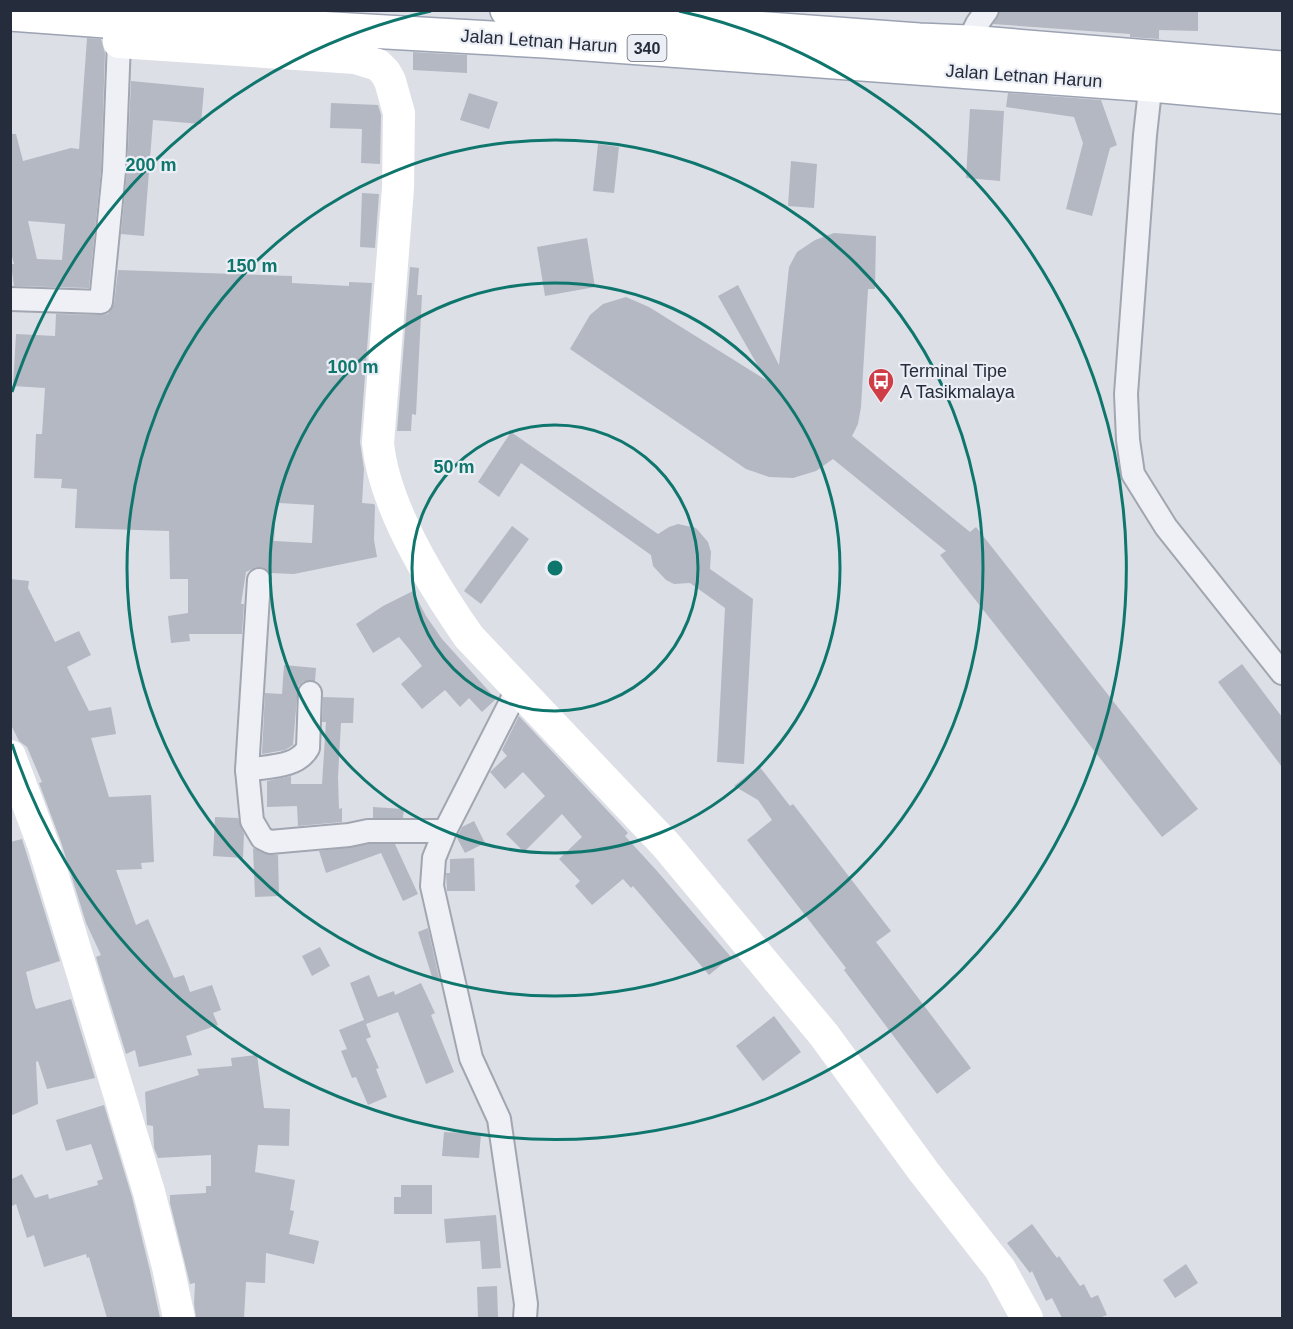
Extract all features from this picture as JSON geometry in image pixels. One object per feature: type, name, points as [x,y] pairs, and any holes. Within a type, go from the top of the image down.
[{"type":"main road","name":"Jalan Letnan Harun","points":[[507,10],[919,40],[961,56]]},
{"type":"main road","name":"Jalan Letnan Harun","points":[[10,14],[119,25],[309,27],[557,42],[961,56],[1152,71],[1282,68]]},
{"type":"main road","name":"Jalan Letnan Harun","points":[[1152,71],[1282,97]]},
{"type":"street","points":[[961,56],[987,10]]},
{"type":"street","points":[[10,299],[101,302],[114,171],[119,25],[355,58],[378,65],[385,72],[390,81],[399,113],[396,209],[378,443],[380,463],[390,495],[442,597],[469,637],[666,845],[824,1035],[924,1172],[1000,1269],[1027,1318]]},
{"type":"street","points":[[1152,71],[1145,135],[1126,394],[1128,441],[1133,474],[1166,527],[1282,673]]},
{"type":"street","points":[[259,580],[247,770],[252,821],[262,838],[270,842],[359,833],[445,831]]},
{"type":"street","points":[[518,688],[445,831],[434,858],[432,886],[471,1058],[493,1103],[503,1137],[526,1304],[525,1318]]},
{"type":"street","points":[[247,770],[289,763],[304,756],[308,748],[310,693]]},
{"type":"street","points":[[10,756],[44,847],[145,1181],[179,1318]]},
{"type":"building","points":[[1000,10],[1198,10],[1198,31],[1159,30],[1159,39],[1130,37],[1130,34],[993,24]]},
{"type":"building","points":[[87,38],[101,39],[105,53],[101,170],[89,288],[14,286],[11,264],[14,264],[10,248],[10,134],[16,134],[23,161],[71,148],[79,149]],"holes":[[[28,221],[65,224],[62,260],[37,259]]]},
{"type":"building","points":[[413,52],[467,55],[467,73],[413,70]]},
{"type":"building","points":[[131,81],[204,88],[201,124],[153,120],[144,236],[121,234],[127,172]]},
{"type":"building","points":[[469,93],[498,102],[489,129],[460,120]]},
{"type":"building","points":[[1008,93],[1101,100],[1117,145],[1110,148],[1092,216],[1066,209],[1083,143],[1074,117],[1006,107]]},
{"type":"building","points":[[331,103],[378,105],[381,115],[380,164],[361,163],[362,129],[330,128]]},
{"type":"building","points":[[970,109],[1004,111],[1000,181],[966,178]]},
{"type":"building","points":[[598,144],[619,147],[614,193],[593,191]]},
{"type":"building","points":[[791,161],[817,164],[814,208],[788,206]]},
{"type":"building","points":[[362,193],[379,194],[375,248],[360,247]]},
{"type":"building","points":[[834,233],[876,236],[875,289],[868,289],[861,407],[858,424],[852,436],[970,532],[976,527],[1198,809],[1162,837],[940,555],[946,551],[833,459],[816,471],[793,478],[769,477],[746,469],[570,349],[590,315],[603,304],[626,297],[649,307],[766,380],[718,296],[738,285],[779,365],[789,267],[797,252],[815,240]]},
{"type":"building","points":[[587,238],[595,287],[545,296],[537,247]]},
{"type":"building","points":[[410,267],[419,268],[417,295],[422,295],[416,415],[412,414],[411,431],[397,431]]},
{"type":"building","points":[[118,270],[292,276],[292,283],[349,286],[349,282],[372,283],[360,442],[364,469],[362,503],[375,506],[374,540],[377,557],[294,574],[270,573],[260,567],[254,568],[246,572],[241,604],[244,604],[242,634],[189,634],[190,641],[171,643],[168,616],[188,613],[188,579],[170,579],[169,531],[75,528],[77,489],[61,488],[62,479],[34,478],[36,434],[42,434],[45,388],[13,386],[16,334],[55,336],[56,314],[108,314],[114,304]],"holes":[[[279,503],[314,505],[312,543],[274,541],[276,506],[279,506]]]},
{"type":"building","points":[[511,432],[658,534],[678,524],[696,528],[708,542],[711,552],[710,569],[753,599],[744,764],[717,762],[725,608],[690,583],[674,584],[666,580],[653,566],[651,555],[521,463],[499,497],[478,482]]},
{"type":"building","points":[[512,526],[529,539],[481,604],[464,591]]},
{"type":"building","points":[[10,579],[29,581],[28,588],[55,642],[79,631],[91,655],[67,667],[89,711],[111,707],[116,734],[91,738],[109,797],[151,795],[154,862],[141,863],[142,869],[116,870],[136,925],[148,919],[174,978],[184,975],[190,992],[212,985],[221,1010],[213,1013],[218,1025],[186,1036],[192,1055],[139,1067],[135,1050],[126,1054],[96,957],[101,955],[86,923],[61,842],[39,783],[42,782],[27,747],[19,741],[10,723]]},
{"type":"building","points":[[413,591],[426,616],[442,639],[496,699],[482,712],[469,698],[460,707],[445,690],[422,709],[401,684],[422,666],[409,649],[399,637],[373,653],[356,624],[383,606]]},
{"type":"building","points":[[1242,664],[1282,717],[1282,767],[1218,682]]},
{"type":"building","points":[[284,665],[316,668],[315,681],[304,681],[298,686],[293,745],[285,750],[262,754],[265,693],[282,694]]},
{"type":"building","points":[[323,697],[354,698],[353,723],[341,723],[338,777],[339,809],[342,808],[342,822],[298,826],[297,806],[267,807],[267,781],[291,776],[291,784],[322,784],[326,722],[322,722]]},
{"type":"building","points":[[519,716],[628,833],[625,836],[731,957],[709,975],[633,886],[631,888],[623,879],[592,905],[575,886],[580,881],[559,859],[582,837],[562,814],[524,852],[506,834],[545,796],[523,772],[505,789],[490,772],[507,756],[502,750]]},
{"type":"building","points":[[759,766],[790,806],[793,804],[891,931],[876,942],[971,1068],[937,1094],[844,970],[846,968],[747,840],[772,820],[758,800],[734,786]]},
{"type":"building","points":[[373,807],[404,809],[403,818],[373,818]]},
{"type":"building","points":[[215,817],[238,818],[244,834],[243,858],[213,856]]},
{"type":"building","points":[[474,821],[485,843],[465,853],[457,838],[462,827]]},
{"type":"building","points":[[22,839],[60,961],[26,972],[33,1001],[36,1009],[71,999],[95,1078],[47,1089],[38,1061],[36,1062],[38,1104],[10,1116],[10,842]]},
{"type":"building","points":[[369,844],[395,844],[418,894],[403,901],[381,853],[326,873],[319,851]]},
{"type":"building","points":[[253,848],[265,854],[278,855],[279,896],[255,897]]},
{"type":"building","points":[[474,858],[475,891],[447,891],[446,873],[450,873],[450,859]]},
{"type":"building","points":[[428,928],[439,978],[433,980],[418,932]]},
{"type":"building","points":[[320,947],[330,966],[312,976],[302,956]]},
{"type":"building","points":[[369,975],[378,997],[394,991],[395,995],[421,983],[435,1013],[431,1015],[454,1072],[426,1084],[398,1012],[366,1024],[371,1037],[366,1039],[379,1068],[376,1069],[387,1097],[368,1105],[356,1077],[352,1078],[341,1051],[347,1049],[339,1030],[364,1020],[350,983]]},
{"type":"building","points":[[774,1016],[801,1052],[763,1081],[736,1046]]},
{"type":"building","points":[[257,1055],[264,1108],[290,1109],[289,1146],[258,1145],[255,1172],[295,1180],[290,1210],[294,1211],[289,1234],[319,1241],[314,1264],[266,1253],[265,1283],[246,1282],[244,1318],[196,1318],[195,1283],[190,1284],[170,1195],[206,1193],[206,1186],[211,1186],[211,1155],[158,1158],[154,1148],[153,1126],[147,1125],[145,1092],[199,1075],[197,1069],[232,1066],[231,1058]]},
{"type":"building","points":[[104,1105],[132,1197],[160,1318],[107,1318],[89,1257],[87,1258],[86,1254],[44,1267],[34,1235],[27,1238],[16,1204],[10,1207],[10,1180],[22,1174],[35,1198],[48,1194],[49,1199],[98,1185],[97,1181],[103,1179],[91,1144],[66,1151],[56,1120]]},
{"type":"building","points":[[444,1132],[481,1134],[479,1158],[442,1156]]},
{"type":"building","points":[[401,1185],[432,1185],[432,1214],[394,1214],[394,1197],[401,1197]]},
{"type":"building","points":[[496,1215],[501,1268],[482,1269],[480,1241],[446,1243],[444,1219]]},
{"type":"building","points":[[1032,1224],[1080,1286],[1084,1284],[1091,1298],[1098,1295],[1107,1315],[1099,1318],[1062,1318],[1052,1298],[1046,1301],[1032,1271],[1030,1273],[1007,1243]]},
{"type":"building","points":[[1186,1264],[1198,1283],[1175,1298],[1163,1280]]},
{"type":"building","points":[[497,1286],[498,1318],[478,1318],[477,1287]]},
{"type":"place","name":"Terminal Tipe A Tasikmalaya","points":[[881,404]]}]
